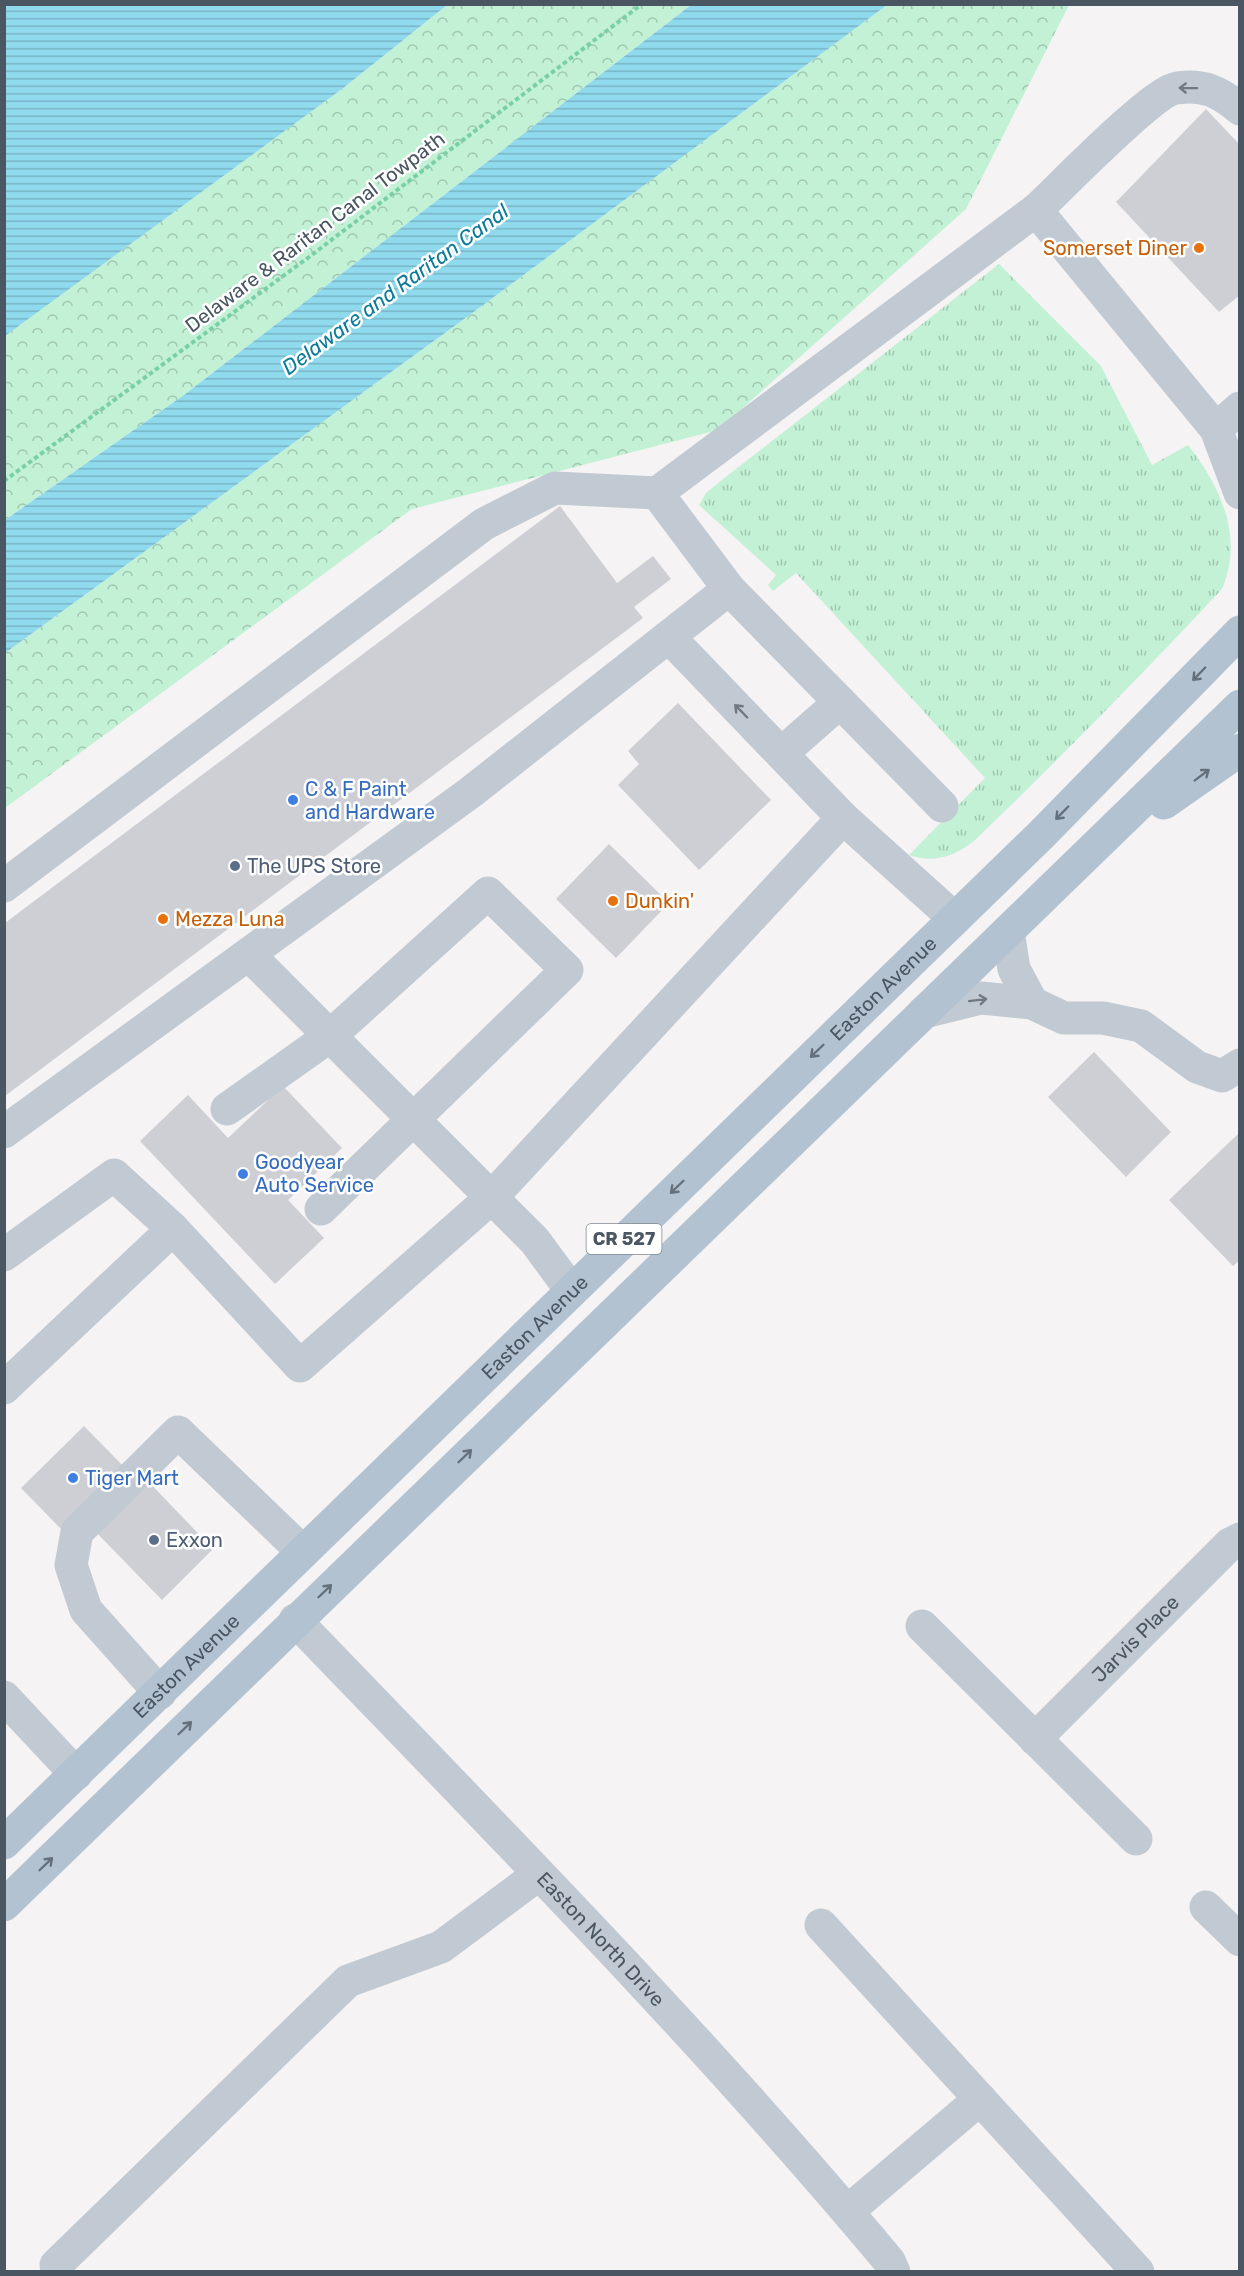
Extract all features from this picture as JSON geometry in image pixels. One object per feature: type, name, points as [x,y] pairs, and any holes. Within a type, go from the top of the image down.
[{"type":"main road","name":"Easton Avenue","points":[[4,1843],[1040,836],[1239,632]]},
{"type":"main road","name":"CR 527","points":[[4,1905],[1239,706]]},
{"type":"main road","points":[[1055,885],[1223,759],[1239,750]]},
{"type":"street","points":[[4,886],[484,524],[555,488],[657,493],[1036,210],[1092,155],[1175,87],[1205,88],[1222,93],[1239,109]]},
{"type":"street","points":[[1036,210],[1232,426],[1239,493]]},
{"type":"street","points":[[657,493],[729,589],[942,806]]},
{"type":"street","points":[[4,1132],[471,792],[729,589]]},
{"type":"street","points":[[669,637],[843,818],[954,918]]},
{"type":"street","points":[[782,753],[840,702]]},
{"type":"street","points":[[4,1255],[114,1175],[173,1229],[300,1366],[492,1198],[843,818]]},
{"type":"street","points":[[226,1109],[330,1036],[488,893],[567,970],[321,1209]]},
{"type":"street","points":[[1008,931],[1014,969],[1032,1003]]},
{"type":"street","points":[[249,955],[535,1241],[571,1290]]},
{"type":"street","points":[[924,1012],[981,998],[1032,1003],[1064,1018],[1103,1018],[1142,1026],[1197,1067],[1222,1076],[1239,1065]]},
{"type":"street","points":[[4,1388],[173,1229]]},
{"type":"street","points":[[160,1693],[86,1610],[71,1565],[77,1532],[178,1432],[303,1552]]},
{"type":"street","name":"Jarvis Place","points":[[1035,1739],[1230,1544],[1239,1539]]},
{"type":"street","name":"Easton North Drive","points":[[295,1620],[539,1874],[794,2146],[889,2261],[894,2271]]},
{"type":"street","points":[[922,1626],[1136,1839]]},
{"type":"street","points":[[4,1697],[76,1774]]},
{"type":"street","points":[[56,2265],[348,1981],[441,1947],[539,1874]]},
{"type":"street","points":[[1206,1907],[1239,1940]]},
{"type":"street","points":[[821,1925],[1138,2271]]},
{"type":"street","points":[[848,2211],[980,2099]]},
{"type":"path","name":"Delaware & Raritan Canal Towpath","points":[[4,481],[309,257],[642,4]]},
{"type":"green space","points":[[447,5],[691,5],[184,395],[5,520],[4,336],[342,89]]},
{"type":"green space","points":[[887,5],[1069,5],[966,209],[718,430],[412,509],[5,808],[5,653],[471,314]]},
{"type":"green space","points":[[999,264],[1101,366],[1152,465],[1188,445],[1219,495],[1226,513],[1231,550],[1222,589],[1099,717],[974,841],[959,851],[943,857],[918,858],[909,855],[985,778],[796,573],[773,591],[768,585],[776,575],[699,505],[706,493],[718,483]]},
{"type":"water","points":[[5,4],[447,5],[342,89],[5,336]]},
{"type":"water","name":"Delaware and Raritan Canal","points":[[691,5],[887,5],[471,314],[5,653],[5,520],[184,395]]},
{"type":"building","name":"Somerset Diner","points":[[1206,109],[1240,145],[1240,295],[1219,312],[1116,202]]},
{"type":"building","points":[[560,506],[617,583],[653,556],[671,579],[634,607],[643,618],[5,1096],[5,923]]},
{"type":"building","points":[[678,703],[771,800],[699,870],[618,785],[639,764],[628,751]]},
{"type":"building","name":"Dunkin'","points":[[609,844],[669,903],[616,958],[556,899]]},
{"type":"building","points":[[1094,1052],[1171,1132],[1126,1177],[1048,1097]]},
{"type":"building","name":"Goodyear Auto Service","points":[[283,1086],[342,1148],[288,1200],[324,1238],[275,1284],[140,1141],[188,1095],[228,1138]]},
{"type":"building","points":[[1240,1132],[1240,1260],[1233,1266],[1169,1200]]},
{"type":"building","name":"Tiger Mart","points":[[84,1426],[125,1468],[62,1530],[21,1488]]},
{"type":"building","name":"Exxon","points":[[146,1479],[213,1549],[162,1600],[94,1530]]},
{"type":"place","name":"Somerset Diner","points":[[1199,248]]},
{"type":"place","name":"C & F Paint and Hardware","points":[[293,800]]},
{"type":"place","name":"The UPS Store","points":[[235,866]]},
{"type":"place","name":"Dunkin'","points":[[613,901]]},
{"type":"place","name":"Mezza Luna","points":[[163,919]]},
{"type":"place","name":"Goodyear Auto Service","points":[[243,1174]]},
{"type":"place","name":"Tiger Mart","points":[[73,1478]]},
{"type":"place","name":"Exxon","points":[[154,1540]]}]
